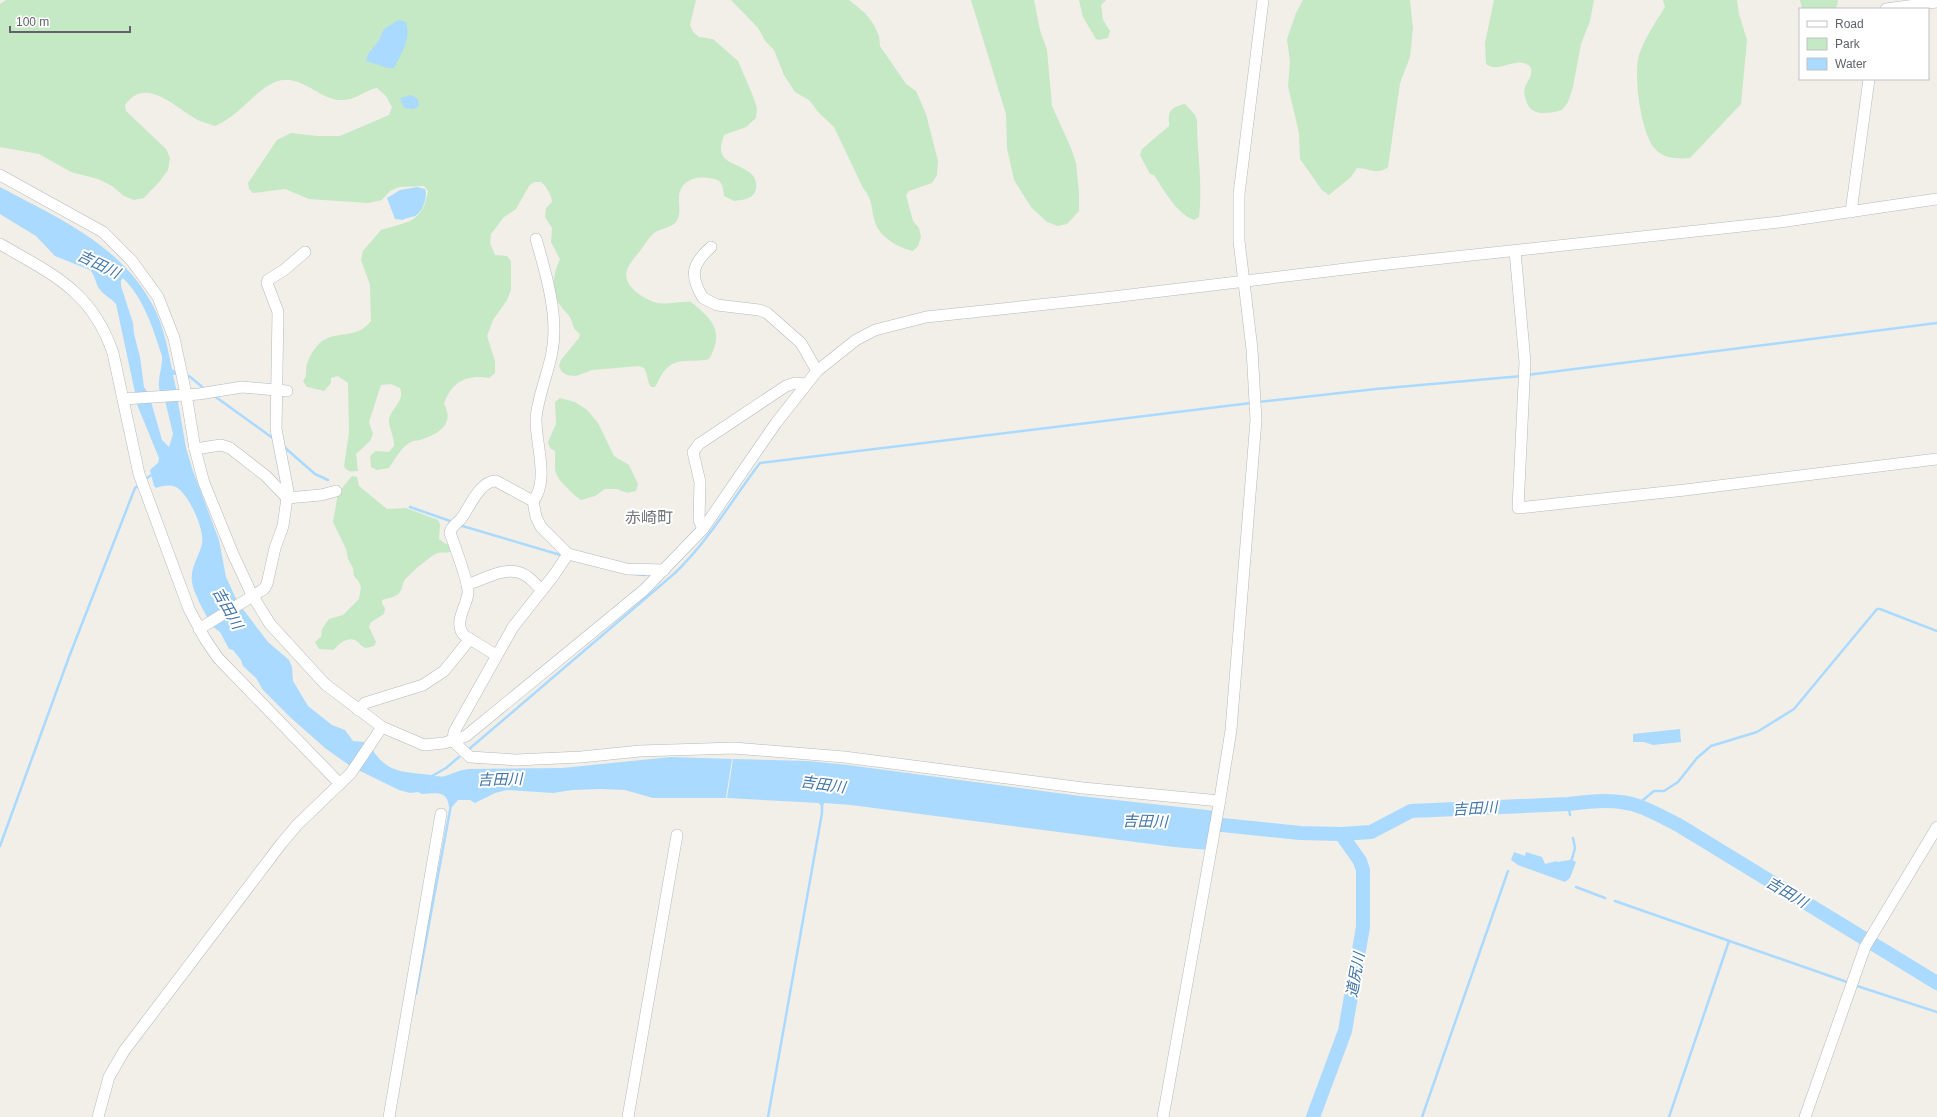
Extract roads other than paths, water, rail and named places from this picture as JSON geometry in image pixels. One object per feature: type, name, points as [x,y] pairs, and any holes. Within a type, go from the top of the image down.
[{"type":"street","points":[[1163,1117],[1231,730],[1256,420],[1252,349],[1239,241],[1239,194],[1263,0]]},
{"type":"street","points":[[1893,8],[1937,2]]},
{"type":"street","points":[[1851,212],[1869,80]]},
{"type":"street","points":[[0,175],[103,232],[132,261],[152,287],[163,308],[174,338],[183,394],[195,449],[210,502],[250,596],[270,624],[311,670],[340,697],[381,729],[424,745],[453,742],[466,736],[644,590],[703,529],[776,423],[805,384],[817,371],[856,340],[875,330],[920,318],[1515,252],[1851,212],[1937,199]]},
{"type":"street","points":[[536,238],[548,282],[554,336],[552,353],[536,418],[540,477],[537,497],[533,502],[536,517],[541,527],[566,558],[626,569],[664,570]]},
{"type":"street","points":[[0,244],[64,282],[86,302],[108,339],[126,399],[131,444],[143,488],[188,608],[202,627],[226,667],[340,784]]},
{"type":"street","points":[[711,247],[694,266],[697,284],[703,298],[717,305],[759,310],[767,314],[801,343],[817,371]]},
{"type":"street","points":[[202,627],[267,584],[275,548],[284,526],[287,480],[276,429],[282,391],[279,326],[278,312],[268,287],[268,280],[284,270],[305,252]]},
{"type":"street","points":[[1515,252],[1525,362],[1518,508],[1693,489],[1937,459]]},
{"type":"street","points":[[703,529],[699,520],[700,482],[693,452],[705,440],[786,386],[795,383],[805,384]]},
{"type":"street","points":[[126,399],[209,392],[242,386],[282,391]]},
{"type":"street","points":[[195,449],[220,445],[230,448],[266,476],[287,498]]},
{"type":"street","points":[[496,655],[462,633],[460,623],[468,593],[467,585],[450,533],[472,500],[491,481],[496,482],[533,502]]},
{"type":"street","points":[[287,498],[321,495],[336,491]]},
{"type":"street","points":[[453,742],[454,732],[513,627],[566,558]]},
{"type":"street","points":[[467,585],[501,573],[516,572],[524,574],[542,590]]},
{"type":"street","points":[[358,710],[365,703],[423,685],[444,671],[470,639]]},
{"type":"street","points":[[98,1117],[109,1077],[124,1051],[281,844],[297,825],[352,774],[381,729]]},
{"type":"street","points":[[453,742],[470,756],[516,760],[581,757],[640,751],[734,748],[844,757],[1083,788],[1219,803]]},
{"type":"street","points":[[389,1117],[441,814]]},
{"type":"street","points":[[1805,1117],[1865,947],[1937,827]]},
{"type":"street","points":[[628,1117],[677,835]]},
{"type":"water","points":[[398,20],[406,22],[408,34],[405,46],[394,68],[388,68],[366,61],[368,54],[378,42],[384,29]]},
{"type":"water","points":[[411,95],[418,99],[419,106],[414,109],[404,108],[400,98]]},
{"type":"water","points":[[0,187],[82,232],[119,261],[134,278],[148,297],[157,314],[166,341],[172,369],[175,371],[176,375],[173,375],[177,393],[160,391],[159,378],[162,365],[162,356],[147,314],[137,295],[130,286],[123,278],[121,280],[121,286],[133,323],[144,387],[150,396],[136,397],[116,304],[100,290],[90,270],[55,256],[36,236],[0,214]]},
{"type":"water","points":[[417,187],[425,189],[426,192],[424,204],[418,214],[403,220],[395,219],[387,198],[400,190]]},
{"type":"water","points":[[164,396],[177,396],[186,448],[219,540],[226,577],[238,603],[209,621],[196,596],[192,582],[193,567],[202,544],[199,522],[191,504],[176,487],[163,486],[156,488],[154,486],[150,470],[158,463],[159,458],[136,402],[150,398],[162,440],[169,447],[173,434]]},
{"type":"water","points":[[239,604],[268,642],[289,660],[292,667],[293,681],[308,706],[332,725],[345,730],[353,741],[364,742],[368,745],[353,768],[325,748],[291,718],[263,690],[256,678],[243,666],[241,660],[233,650],[229,649],[220,632],[212,626]]},
{"type":"water","points":[[1680,729],[1681,742],[1653,745],[1644,742],[1633,742],[1633,734]]},
{"type":"water","points":[[372,749],[383,762],[394,769],[440,777],[469,769],[562,768],[671,757],[732,759],[726,798],[653,798],[625,790],[600,789],[572,790],[553,793],[507,790],[495,793],[475,803],[470,800],[458,800],[452,807],[449,807],[446,797],[443,795],[436,793],[410,793],[399,790],[356,769]]},
{"type":"water","points":[[733,759],[808,761],[848,765],[1080,796],[1216,811],[1209,850],[1174,847],[851,805],[824,803],[823,806],[819,803],[727,798]]},
{"type":"water","points":[[1514,852],[1525,856],[1526,852],[1542,857],[1545,864],[1570,860],[1572,856],[1572,860],[1576,862],[1570,878],[1565,882],[1518,865],[1511,860]]},
{"type":"waterway","points":[[1527,375],[1937,323]]},
{"type":"waterway","points":[[189,376],[206,390]]},
{"type":"waterway","points":[[1258,402],[1376,389],[1522,376]]},
{"type":"waterway","points":[[213,395],[274,439]]},
{"type":"waterway","points":[[468,750],[675,573],[688,560],[710,533],[760,463],[1251,403]]},
{"type":"waterway","points":[[283,446],[315,474],[328,480]]},
{"type":"waterway","points":[[144,480],[153,474]]},
{"type":"waterway","points":[[0,846],[69,657],[135,488],[139,485]]},
{"type":"waterway","points":[[410,507],[453,522]]},
{"type":"waterway","points":[[459,525],[564,556]]},
{"type":"waterway","points":[[634,574],[645,575]]},
{"type":"waterway","points":[[1637,805],[1654,791],[1664,791],[1678,782],[1697,758],[1711,746],[1757,732],[1794,709],[1877,609],[1937,631]]},
{"type":"waterway","points":[[432,776],[446,768],[459,757]]},
{"type":"waterway","name":"吉田川","points":[[1203,823],[1300,833],[1341,834],[1371,832],[1411,811],[1568,804],[1596,801],[1623,802],[1651,811],[1680,826],[1937,983]]},
{"type":"waterway","points":[[768,1117],[822,813],[822,802]]},
{"type":"waterway","points":[[1568,804],[1570,815]]},
{"type":"waterway","points":[[416,994],[451,805]]},
{"type":"waterway","name":"道尻川","points":[[1313,1117],[1345,1031],[1363,927],[1363,870],[1360,861],[1341,834]]},
{"type":"waterway","points":[[1572,859],[1575,848],[1573,838]]},
{"type":"waterway","points":[[1422,1117],[1508,871]]},
{"type":"waterway","points":[[1576,887],[1605,898]]},
{"type":"waterway","points":[[1615,901],[1847,982]]},
{"type":"waterway","points":[[1669,1117],[1729,941]]},
{"type":"waterway","points":[[1854,985],[1937,1012]]},
{"type":"district","name":"赤崎町","points":[[649,517]]}]
